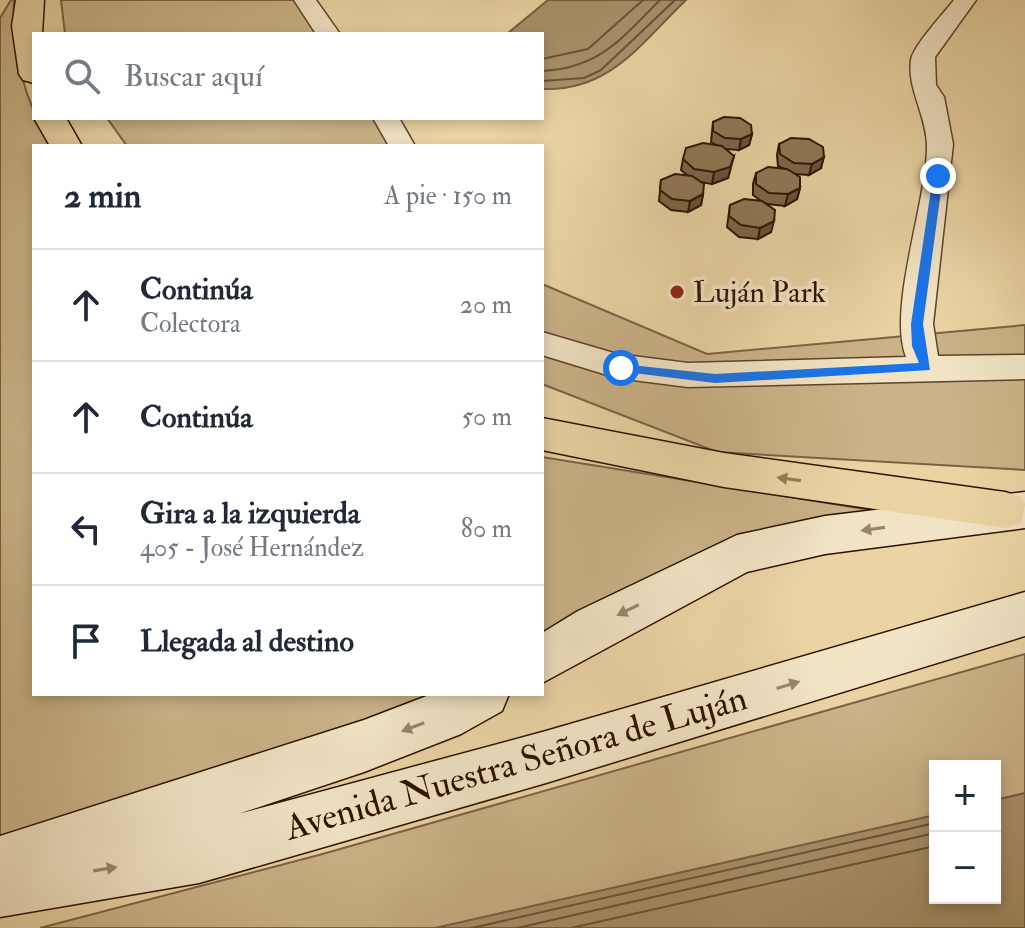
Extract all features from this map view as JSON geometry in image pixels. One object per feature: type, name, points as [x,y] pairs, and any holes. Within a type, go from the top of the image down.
[{"type":"highway","points":[[30,0],[26,26],[32,62]]},
{"type":"highway","points":[[51,120],[65,144]]},
{"type":"highway","points":[[544,434],[724,470],[1015,510]]},
{"type":"main road","points":[[544,659],[596,627],[737,555],[825,535],[1015,510]]},
{"type":"main road","name":"Avenida Nuestra Señora de Luján","points":[[0,887],[199,854],[546,757],[1025,614]]},
{"type":"main road","name":"Avenida Nuestra Señora de Luján","points":[[0,865],[364,746],[442,716],[479,696]]},
{"type":"street","points":[[305,0],[327,32]]},
{"type":"street","points":[[926,367],[918,346],[917,324],[940,144],[931,97],[921,69],[923,57],[965,0]]},
{"type":"street","points":[[387,120],[401,144]]},
{"type":"street","points":[[544,344],[621,368],[715,378],[926,367],[1025,367]]},
{"type":"shaded area","points":[[14,0],[15,38],[32,107],[32,120],[38,120],[51,144],[32,144],[32,696],[436,696],[348,737],[0,844],[0,18]]},
{"type":"shaded area","points":[[61,0],[299,0],[323,32],[65,32]]},
{"type":"shaded area","points":[[108,120],[377,120],[392,144],[126,144]]},
{"type":"shaded area","points":[[544,285],[707,354],[1025,325],[1025,470],[717,452],[544,385]]},
{"type":"shaded area","points":[[544,457],[889,513],[544,643]]},
{"type":"shaded area","points":[[1025,654],[1025,928],[40,928],[319,855]]},
{"type":"water","points":[[548,0],[686,0],[623,62],[587,82],[566,88],[544,89],[544,32],[509,32]]},
{"type":"water","points":[[1025,793],[1025,928],[435,928],[929,816],[929,904],[1001,904],[1001,799]]},
{"type":"building","points":[[724,117],[740,118],[751,125],[752,134],[741,139],[725,138],[713,131],[713,122]]},
{"type":"building","points":[[791,138],[809,139],[823,147],[824,157],[812,164],[794,163],[780,154],[779,144]]},
{"type":"building","points":[[703,143],[722,146],[734,156],[730,167],[714,172],[694,169],[683,159],[686,148]]},
{"type":"building","points":[[768,167],[787,169],[800,177],[800,188],[788,194],[769,193],[756,184],[756,173]]},
{"type":"building","points":[[675,174],[692,176],[704,184],[703,194],[690,201],[672,199],[660,190],[661,180]]},
{"type":"building","points":[[744,199],[762,201],[775,210],[774,221],[760,228],[741,225],[729,216],[730,205]]},
{"type":"place","name":"Luján Park","points":[[677,292]]},
{"type":"route","points":[[621,368],[715,378],[926,367],[918,346],[917,324],[938,176]]}]
